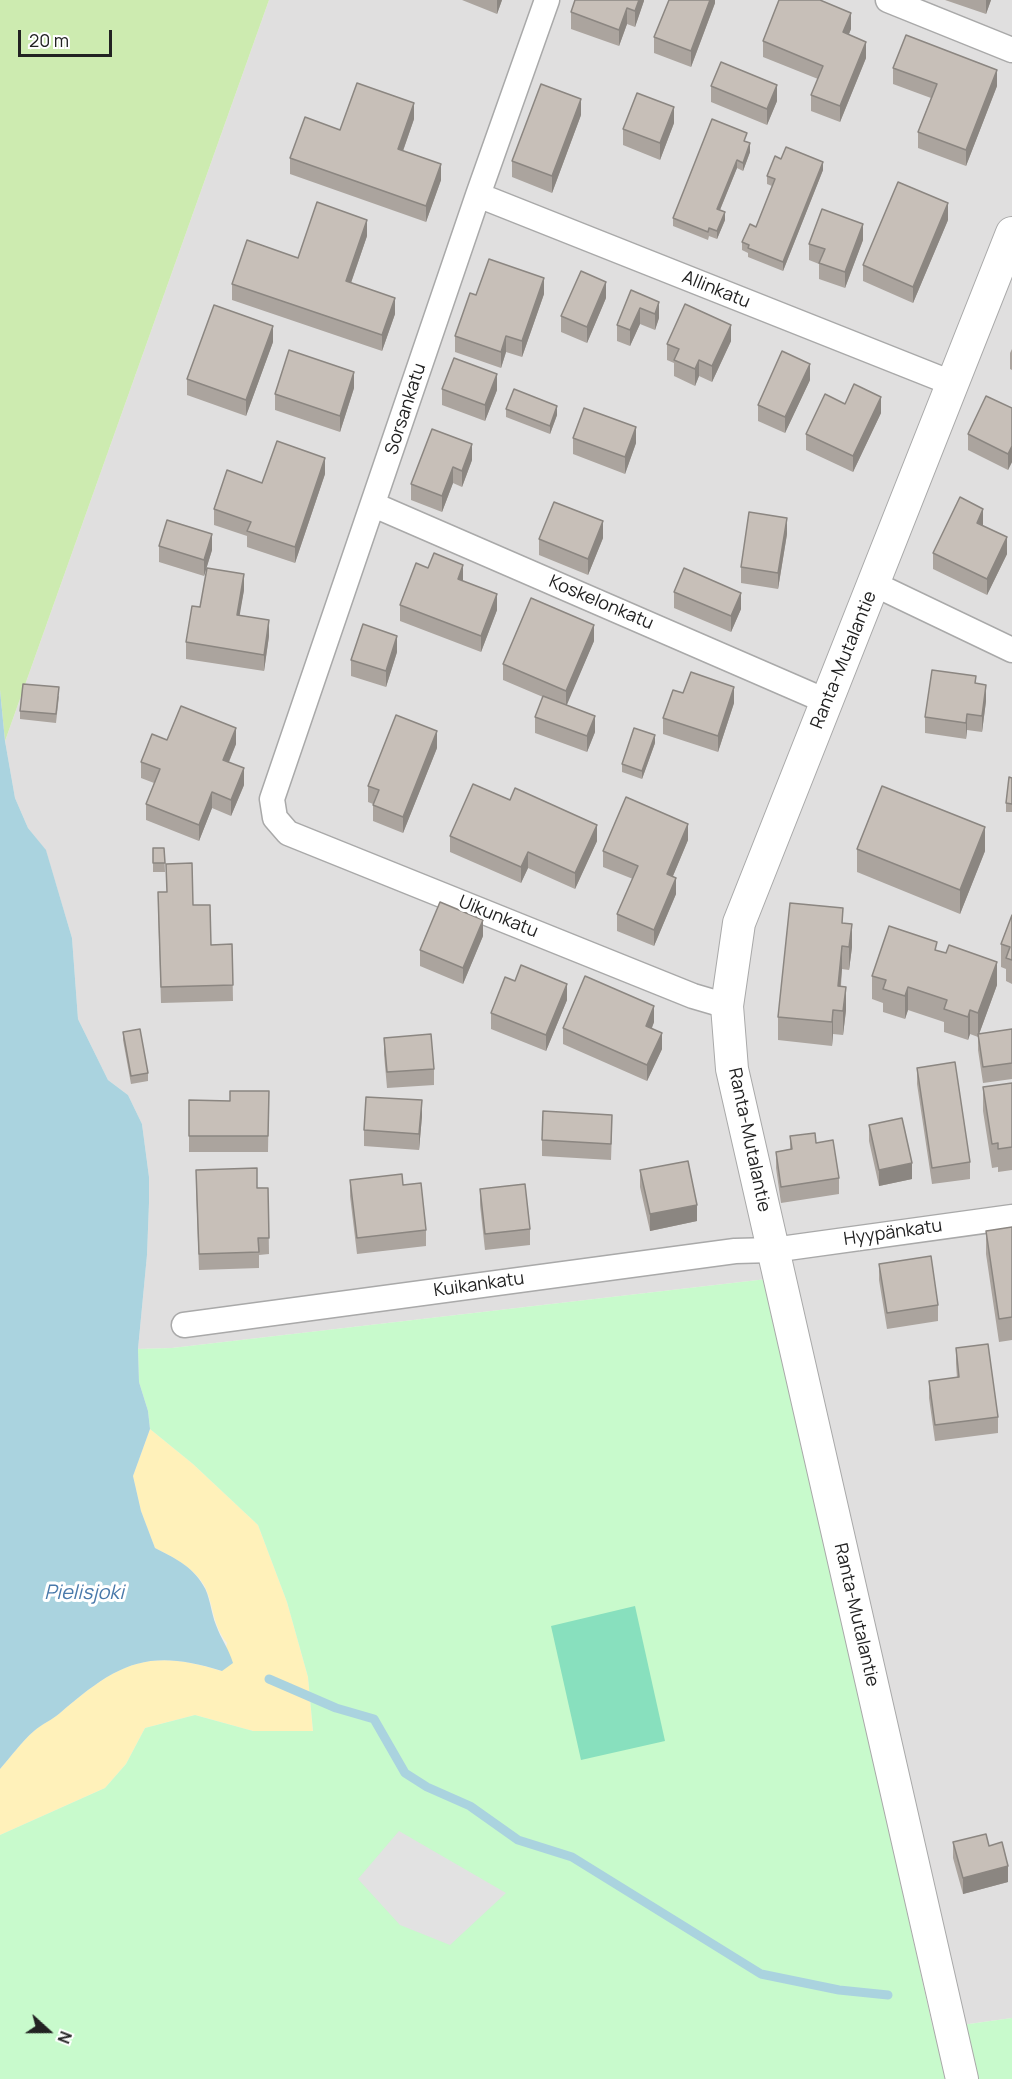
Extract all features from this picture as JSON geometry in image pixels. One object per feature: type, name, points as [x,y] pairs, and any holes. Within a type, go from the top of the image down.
[{"type":"street","name":"Sorsankatu","points":[[275,818],[272,799],[547,0]]},
{"type":"street","points":[[888,0],[1012,50]]},
{"type":"street","name":"Allinkatu","points":[[478,195],[954,384]]},
{"type":"street","name":"Ranta-Mutalantie","points":[[962,2079],[732,1069],[727,1006],[739,923],[1012,233]]},
{"type":"street","name":"Koskelonkatu","points":[[374,505],[828,702]]},
{"type":"street","points":[[874,584],[1012,650]]},
{"type":"street","name":"Uikunkatu","points":[[275,818],[288,833],[693,996],[727,1006]]},
{"type":"street","name":"Hyypänkatu","points":[[773,1250],[1012,1217]]},
{"type":"street","name":"Kuikankatu","points":[[184,1325],[735,1251],[773,1250]]},
{"type":"shaded area","points":[[269,0],[1012,0],[1012,2018],[962,2025],[767,1279],[172,1348],[138,1349],[147,1255],[149,1203],[149,1177],[142,1124],[128,1095],[108,1080],[78,1019],[72,938],[46,851],[28,828],[15,798],[5,741]]},
{"type":"shaded area","points":[[399,1831],[506,1893],[450,1945],[400,1925],[358,1879]]},
{"type":"green space","points":[[0,0],[269,0],[5,741],[0,690]]},
{"type":"green space","points":[[767,1279],[933,2029],[1012,2018],[1012,2079],[0,2079],[0,1835],[105,1788],[126,1764],[145,1728],[195,1715],[253,1731],[313,1731],[308,1677],[287,1602],[258,1525],[193,1464],[150,1429],[148,1411],[139,1382],[138,1349],[172,1348]]},
{"type":"green space","points":[[635,1606],[665,1741],[581,1760],[551,1626]]},
{"type":"sand","points":[[150,1429],[193,1464],[258,1525],[287,1602],[308,1677],[313,1732],[253,1731],[195,1715],[145,1728],[126,1764],[105,1788],[0,1835],[0,1769],[29,1735],[80,1696],[116,1672],[153,1661],[195,1664],[221,1671],[227,1643],[218,1629],[204,1585],[188,1568],[155,1548],[141,1511],[133,1476]]},
{"type":"water","name":"Pielisjoki","points":[[0,690],[5,741],[15,798],[28,828],[46,850],[72,938],[78,1019],[108,1080],[128,1095],[142,1124],[149,1177],[149,1203],[147,1255],[138,1349],[139,1382],[148,1411],[150,1429],[133,1476],[141,1511],[155,1548],[188,1567],[199,1578],[233,1663],[222,1671],[196,1664],[153,1661],[117,1672],[99,1682],[34,1731],[0,1769]]},
{"type":"building","points":[[575,0],[639,0],[635,11],[627,8],[619,30],[571,12]]},
{"type":"building","points":[[669,0],[710,0],[691,51],[654,37]]},
{"type":"building","points":[[779,0],[820,0],[851,13],[843,32],[866,42],[840,106],[811,95],[823,66],[763,41]]},
{"type":"building","points":[[906,35],[997,70],[966,150],[918,132],[937,84],[893,68]]},
{"type":"building","points":[[721,62],[777,85],[767,109],[711,86]]},
{"type":"building","points":[[357,83],[414,103],[398,149],[441,164],[426,206],[290,158],[305,117],[340,130]]},
{"type":"building","points":[[541,84],[581,99],[552,176],[512,161]]},
{"type":"building","points":[[637,93],[674,107],[660,143],[623,129]]},
{"type":"building","points":[[712,119],[747,133],[744,141],[750,143],[743,163],[737,160],[717,209],[725,212],[717,231],[709,228],[708,232],[673,218]]},
{"type":"building","points":[[786,147],[823,162],[783,262],[748,248],[749,245],[742,242],[750,224],[756,227],[775,179],[767,176],[775,156],[781,159]]},
{"type":"building","points":[[898,182],[948,203],[913,287],[863,265]]},
{"type":"building","points":[[317,202],[367,220],[346,281],[395,298],[382,335],[232,284],[247,240],[298,258]]},
{"type":"building","points":[[822,209],[863,224],[845,272],[819,263],[825,249],[809,244]]},
{"type":"building","points":[[489,259],[544,278],[522,341],[506,336],[501,352],[455,336],[470,293],[476,295]]},
{"type":"building","points":[[581,271],[606,282],[587,327],[561,316]]},
{"type":"building","points":[[631,290],[659,302],[655,314],[640,308],[630,330],[617,325]]},
{"type":"building","points":[[685,304],[731,325],[712,366],[699,360],[695,369],[674,360],[679,349],[667,344]]},
{"type":"building","points":[[214,305],[273,326],[246,400],[187,379]]},
{"type":"building","points":[[289,350],[354,372],[340,416],[275,394]]},
{"type":"building","points":[[782,351],[810,364],[785,417],[758,405]]},
{"type":"building","points":[[454,358],[497,374],[485,405],[442,389]]},
{"type":"building","points":[[854,384],[881,397],[853,456],[806,434],[825,394],[845,404]]},
{"type":"building","points":[[514,389],[557,406],[550,426],[506,409]]},
{"type":"building","points":[[986,396],[1012,408],[1012,446],[1008,454],[968,434]]},
{"type":"building","points":[[584,408],[636,427],[625,457],[573,438]]},
{"type":"building","points":[[432,429],[472,444],[462,471],[453,467],[442,496],[411,484]]},
{"type":"building","points":[[277,441],[325,458],[295,547],[247,531],[251,522],[214,509],[227,470],[262,483]]},
{"type":"building","points":[[960,497],[983,509],[977,523],[1007,537],[987,579],[933,553]]},
{"type":"building","points":[[554,502],[603,521],[588,559],[539,539]]},
{"type":"building","points":[[749,512],[787,518],[778,573],[741,567]]},
{"type":"building","points":[[167,520],[212,534],[204,560],[159,546]]},
{"type":"building","points":[[434,553],[463,565],[458,579],[497,594],[481,636],[400,605],[416,563],[428,568]]},
{"type":"building","points":[[207,568],[244,574],[237,615],[269,620],[264,655],[186,642],[192,606],[200,607]]},
{"type":"building","points":[[684,568],[741,593],[731,616],[674,592]]},
{"type":"building","points":[[531,598],[594,625],[566,691],[503,664]]},
{"type":"building","points":[[363,624],[397,636],[386,671],[351,660]]},
{"type":"building","points":[[932,670],[976,676],[975,683],[986,685],[982,716],[967,714],[966,723],[925,717]]},
{"type":"building","points":[[691,672],[734,687],[718,736],[663,718],[673,690],[683,693]]},
{"type":"building","points":[[23,684],[59,687],[56,714],[20,711]]},
{"type":"building","points":[[543,696],[595,716],[587,736],[535,717]]},
{"type":"building","points":[[181,706],[236,728],[223,760],[244,768],[231,800],[212,792],[199,825],[146,804],[160,769],[141,762],[152,734],[167,740]]},
{"type":"building","points":[[396,715],[437,731],[403,817],[373,805],[379,790],[368,786]]},
{"type":"building","points":[[634,728],[655,735],[642,771],[622,764]]},
{"type":"building","points":[[1009,777],[1012,778],[1012,804],[1006,803]]},
{"type":"building","points":[[473,784],[510,800],[515,788],[597,825],[575,873],[528,852],[521,867],[450,836]]},
{"type":"building","points":[[882,786],[985,827],[960,890],[857,849]]},
{"type":"building","points":[[626,797],[688,824],[667,874],[676,878],[654,930],[617,914],[638,866],[603,851]]},
{"type":"building","points":[[153,848],[164,848],[165,863],[153,863]]},
{"type":"building","points":[[192,863],[193,905],[210,905],[211,945],[232,944],[233,985],[161,987],[158,892],[167,892],[166,864]]},
{"type":"building","points":[[440,902],[483,920],[463,968],[420,950]]},
{"type":"building","points":[[790,903],[843,908],[842,923],[852,924],[849,947],[842,946],[838,986],[846,987],[843,1011],[833,1010],[832,1022],[778,1017]]},
{"type":"building","points":[[1012,915],[1012,960],[1006,958],[1010,947],[1001,944]]},
{"type":"building","points":[[889,926],[937,942],[935,950],[946,953],[949,945],[997,962],[978,1013],[970,1010],[968,1017],[944,1009],[947,1000],[908,987],[905,996],[883,989],[886,980],[872,976]]},
{"type":"building","points":[[521,965],[567,984],[546,1035],[491,1013],[505,977],[515,981]]},
{"type":"building","points":[[585,976],[654,1006],[646,1026],[662,1033],[647,1065],[563,1028]]},
{"type":"building","points":[[140,1029],[148,1073],[131,1076],[123,1032]]},
{"type":"building","points":[[1012,1029],[1012,1063],[983,1067],[978,1034]]},
{"type":"building","points":[[431,1034],[434,1069],[387,1072],[384,1038]]},
{"type":"building","points":[[955,1062],[970,1162],[932,1168],[917,1068]]},
{"type":"building","points":[[1012,1083],[1012,1147],[998,1149],[998,1143],[992,1144],[983,1087]]},
{"type":"building","points":[[230,1091],[269,1091],[268,1136],[189,1136],[189,1100],[230,1101]]},
{"type":"building","points":[[366,1097],[422,1100],[419,1134],[364,1130]]},
{"type":"building","points":[[543,1111],[612,1115],[611,1144],[542,1140]]},
{"type":"building","points":[[902,1118],[912,1163],[879,1170],[869,1125]]},
{"type":"building","points":[[815,1133],[816,1143],[833,1140],[839,1178],[781,1187],[776,1152],[792,1149],[790,1136]]},
{"type":"building","points":[[688,1161],[697,1205],[650,1214],[640,1170]]},
{"type":"building","points":[[257,1168],[257,1188],[268,1188],[269,1238],[258,1238],[259,1252],[199,1254],[196,1170]]},
{"type":"building","points":[[402,1174],[403,1185],[421,1183],[426,1230],[357,1238],[350,1180]]},
{"type":"building","points":[[525,1184],[530,1229],[485,1234],[480,1189]]},
{"type":"building","points":[[1012,1227],[1012,1317],[999,1319],[986,1231]]},
{"type":"building","points":[[931,1256],[938,1305],[887,1313],[879,1264]]},
{"type":"building","points":[[988,1344],[998,1417],[935,1425],[929,1381],[959,1377],[956,1348]]},
{"type":"building","points":[[986,1834],[989,1846],[1002,1842],[1008,1866],[963,1878],[953,1842]]},
{"type":"waterway","points":[[269,1679],[336,1708],[374,1719],[405,1773],[427,1787],[470,1806],[518,1840],[572,1857],[761,1974],[839,1990],[888,1995]]}]
